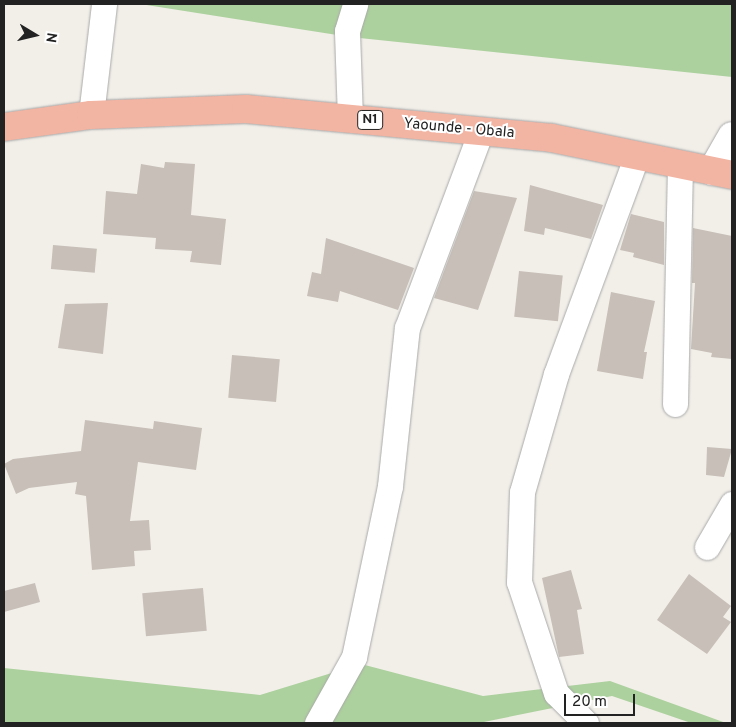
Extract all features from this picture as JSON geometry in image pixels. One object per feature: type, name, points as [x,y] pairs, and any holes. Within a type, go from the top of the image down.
[{"type":"highway","name":"Yaounde - Obala","points":[[4,127],[91,115],[246,109],[552,138],[722,173]]},
{"type":"street","points":[[91,115],[104,4]]},
{"type":"street","points":[[350,118],[346,31],[355,4]]},
{"type":"street","points":[[317,723],[354,657],[390,486],[407,328],[481,131]]},
{"type":"street","points":[[722,173],[732,136]]},
{"type":"street","points":[[586,723],[556,693],[519,582],[522,492],[556,374],[637,155]]},
{"type":"street","points":[[675,404],[680,164]]},
{"type":"street","points":[[707,547],[732,504]]},
{"type":"green space","points":[[140,4],[732,4],[732,77],[350,37]]},
{"type":"green space","points":[[361,664],[483,696],[610,681],[726,723],[691,723],[612,696],[479,723],[4,723],[4,668],[260,695]]},
{"type":"building","points":[[165,162],[195,164],[191,215],[226,219],[221,265],[190,262],[192,251],[155,249],[156,238],[103,234],[106,191],[137,194],[141,164],[164,168]]},
{"type":"building","points":[[530,185],[603,205],[591,239],[545,228],[544,235],[524,231]]},
{"type":"building","points":[[474,191],[517,198],[478,310],[434,298]]},
{"type":"building","points":[[631,214],[664,222],[664,265],[633,257],[634,253],[620,250]]},
{"type":"building","points":[[693,228],[732,236],[732,359],[711,357],[712,353],[691,349],[695,283],[692,283]]},
{"type":"building","points":[[326,238],[414,268],[398,310],[340,291],[338,302],[307,296],[312,272],[321,274]]},
{"type":"building","points":[[53,245],[97,249],[95,273],[51,269]]},
{"type":"building","points":[[519,271],[563,276],[558,321],[514,317]]},
{"type":"building","points":[[611,292],[655,301],[644,352],[647,352],[643,379],[597,371]]},
{"type":"building","points":[[108,303],[103,354],[58,348],[65,304]]},
{"type":"building","points":[[232,355],[280,359],[276,402],[228,398]]},
{"type":"building","points":[[85,420],[153,429],[154,421],[202,428],[196,470],[138,462],[130,521],[149,520],[151,550],[134,551],[135,566],[92,570],[86,496],[75,494],[77,482],[29,488],[16,494],[4,464],[13,459],[81,451]]},
{"type":"building","points":[[707,447],[732,449],[724,477],[706,475]]},
{"type":"building","points":[[571,570],[582,609],[577,610],[584,654],[559,657],[542,578]]},
{"type":"building","points":[[689,574],[731,606],[723,617],[731,622],[707,654],[657,620]]},
{"type":"building","points":[[35,583],[40,602],[4,612],[4,591]]},
{"type":"building","points":[[203,588],[207,631],[146,636],[142,593]]}]
